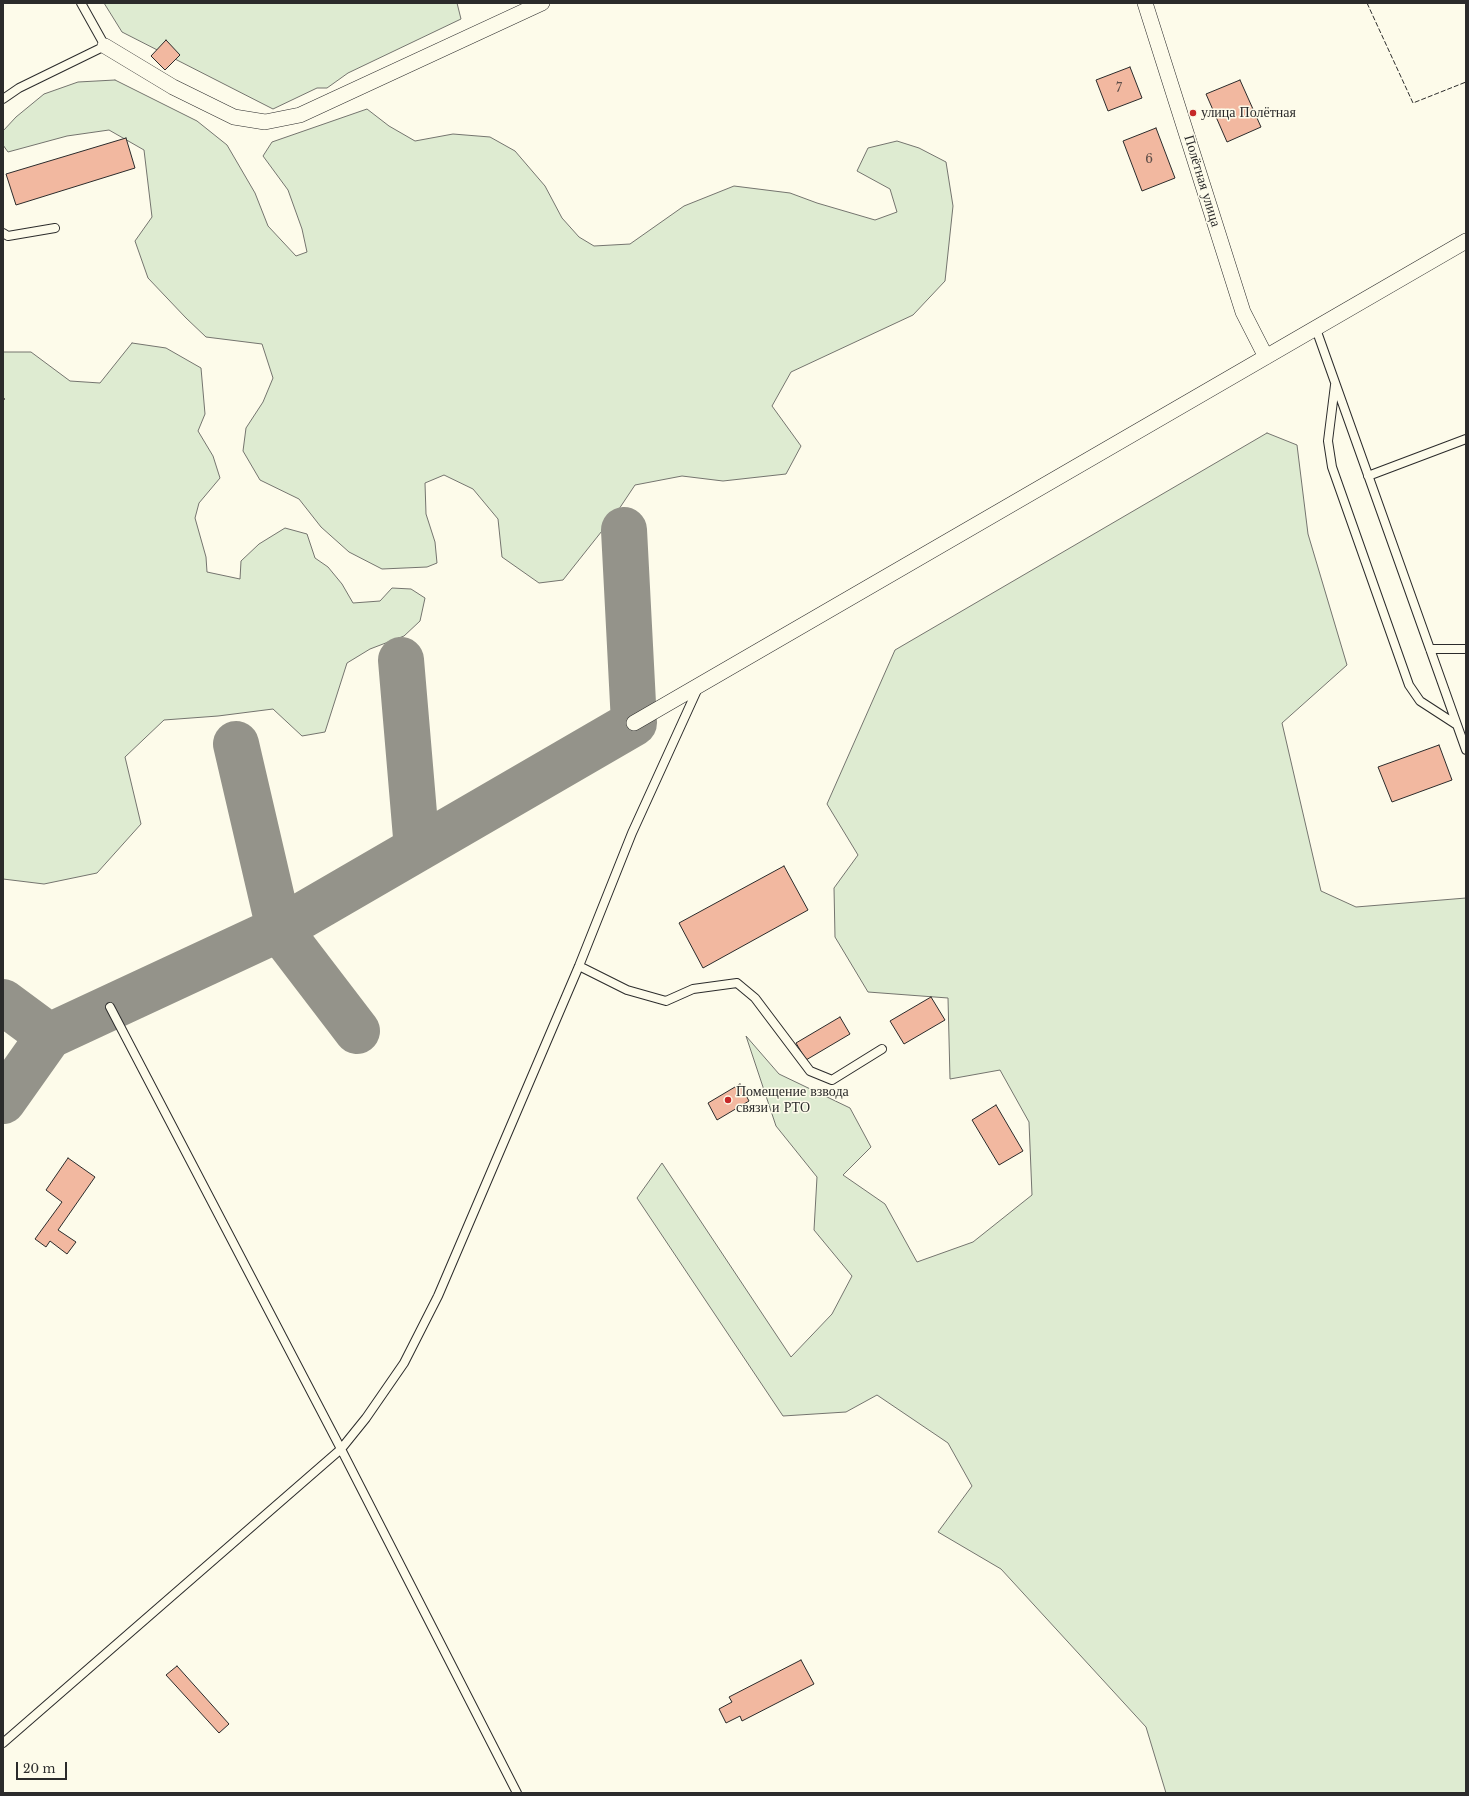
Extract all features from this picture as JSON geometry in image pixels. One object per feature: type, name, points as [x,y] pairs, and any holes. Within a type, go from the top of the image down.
[{"type":"street","points":[[105,46],[174,86],[234,117],[265,122],[300,115],[542,3]]},
{"type":"street","name":"Полётная улица","points":[[1145,3],[1243,312],[1266,356]]},
{"type":"street","points":[[634,723],[1466,241]]},
{"type":"lane","points":[[3,99],[19,88],[105,46],[80,3]]},
{"type":"lane","points":[[3,233],[8,236],[55,228]]},
{"type":"lane","points":[[1316,328],[1466,750]]},
{"type":"lane","points":[[1336,383],[1328,441],[1332,467],[1350,520],[1409,685],[1420,701],[1457,725]]},
{"type":"lane","points":[[1368,476],[1466,439]]},
{"type":"lane","points":[[1430,649],[1466,649]]},
{"type":"lane","points":[[3,1743],[340,1448],[366,1418],[404,1363],[438,1296],[580,966],[632,833],[700,685]]},
{"type":"lane","points":[[580,966],[627,990],[666,1001],[693,989],[737,983],[756,998],[810,1071],[832,1080],[882,1049]]},
{"type":"lane","points":[[110,1007],[340,1448],[517,1793]]},
{"type":"green space","points":[[104,3],[457,3],[461,19],[348,73],[327,88],[317,88],[273,109],[122,32]]},
{"type":"green space","points":[[115,80],[197,121],[227,145],[255,193],[268,226],[296,256],[307,252],[302,229],[288,190],[263,156],[272,142],[367,109],[389,126],[415,141],[453,134],[490,137],[515,151],[545,186],[562,218],[579,237],[594,246],[630,244],[684,206],[734,186],[790,193],[817,203],[875,220],[897,212],[890,189],[857,171],[868,148],[897,141],[919,148],[946,162],[953,206],[945,281],[913,315],[791,372],[772,406],[801,446],[786,474],[723,481],[682,476],[635,485],[617,512],[563,580],[539,583],[502,557],[498,519],[473,489],[444,475],[425,483],[426,514],[435,542],[437,563],[427,567],[382,569],[349,552],[321,527],[299,499],[260,480],[243,451],[246,428],[263,402],[273,378],[262,344],[206,337],[148,278],[135,241],[152,217],[144,150],[109,130],[67,136],[8,152],[3,145],[3,131],[16,117],[44,94],[78,82]]},
{"type":"green space","points":[[132,343],[166,348],[201,368],[205,414],[198,431],[213,456],[220,478],[199,503],[195,518],[206,557],[207,572],[240,579],[241,561],[259,544],[285,528],[307,534],[315,558],[328,567],[342,584],[353,603],[380,601],[392,588],[411,589],[425,598],[420,621],[404,636],[370,649],[347,663],[325,732],[302,736],[273,709],[218,716],[164,720],[125,757],[141,824],[97,873],[44,884],[3,879],[3,401],[5,399],[3,397],[3,352],[31,352],[70,381],[100,383]]},
{"type":"green space","points":[[1267,433],[1297,445],[1308,534],[1347,665],[1282,723],[1321,891],[1356,907],[1466,898],[1466,1793],[1166,1793],[1146,1727],[1001,1569],[938,1532],[972,1486],[948,1443],[877,1395],[846,1412],[783,1416],[637,1198],[662,1163],[791,1357],[832,1314],[852,1276],[814,1230],[817,1177],[776,1126],[746,1036],[779,1074],[850,1108],[871,1147],[843,1175],[885,1204],[917,1262],[973,1242],[1032,1195],[1029,1122],[1000,1070],[950,1079],[948,998],[868,992],[835,937],[834,888],[858,855],[827,804],[895,650]]},
{"type":"building","points":[[166,40],[180,55],[165,70],[151,56]]},
{"type":"building","points":[[1130,67],[1142,98],[1108,111],[1096,80]]},
{"type":"building","points":[[1240,80],[1261,127],[1227,142],[1206,94]]},
{"type":"building","points":[[1156,128],[1175,178],[1142,191],[1123,141]]},
{"type":"building","points":[[126,138],[135,168],[16,205],[6,174]]},
{"type":"building","points":[[1439,745],[1452,780],[1392,802],[1378,767]]},
{"type":"building","points":[[784,866],[808,910],[703,968],[679,923]]},
{"type":"building","points":[[931,997],[945,1020],[904,1044],[890,1021]]},
{"type":"building","points":[[840,1017],[850,1034],[806,1060],[796,1043]]},
{"type":"building","points":[[740,1084],[749,1101],[717,1120],[708,1103]]},
{"type":"building","points":[[996,1105],[1023,1151],[999,1165],[972,1120]]},
{"type":"building","points":[[68,1158],[95,1177],[58,1230],[76,1242],[67,1254],[50,1241],[46,1247],[35,1239],[62,1202],[46,1190]]},
{"type":"building","points":[[801,1660],[814,1684],[742,1721],[740,1716],[726,1723],[719,1709],[732,1702],[729,1697]]},
{"type":"building","points":[[177,1666],[229,1724],[219,1733],[166,1675]]},
{"type":"taxiway","points":[[49,1036],[279,929],[634,723],[624,530]]},
{"type":"taxiway","points":[[401,660],[417,849]]},
{"type":"taxiway","points":[[236,744],[279,929],[357,1031]]},
{"type":"taxiway","points":[[3,1002],[49,1036],[3,1101]]},
{"type":"fence","points":[[1367,3],[1413,103],[1466,82]]},
{"type":"place","name":"улица Полётная","points":[[1193,113]]},
{"type":"place","name":"Помещение взвода связи и РТО","points":[[728,1100]]}]
